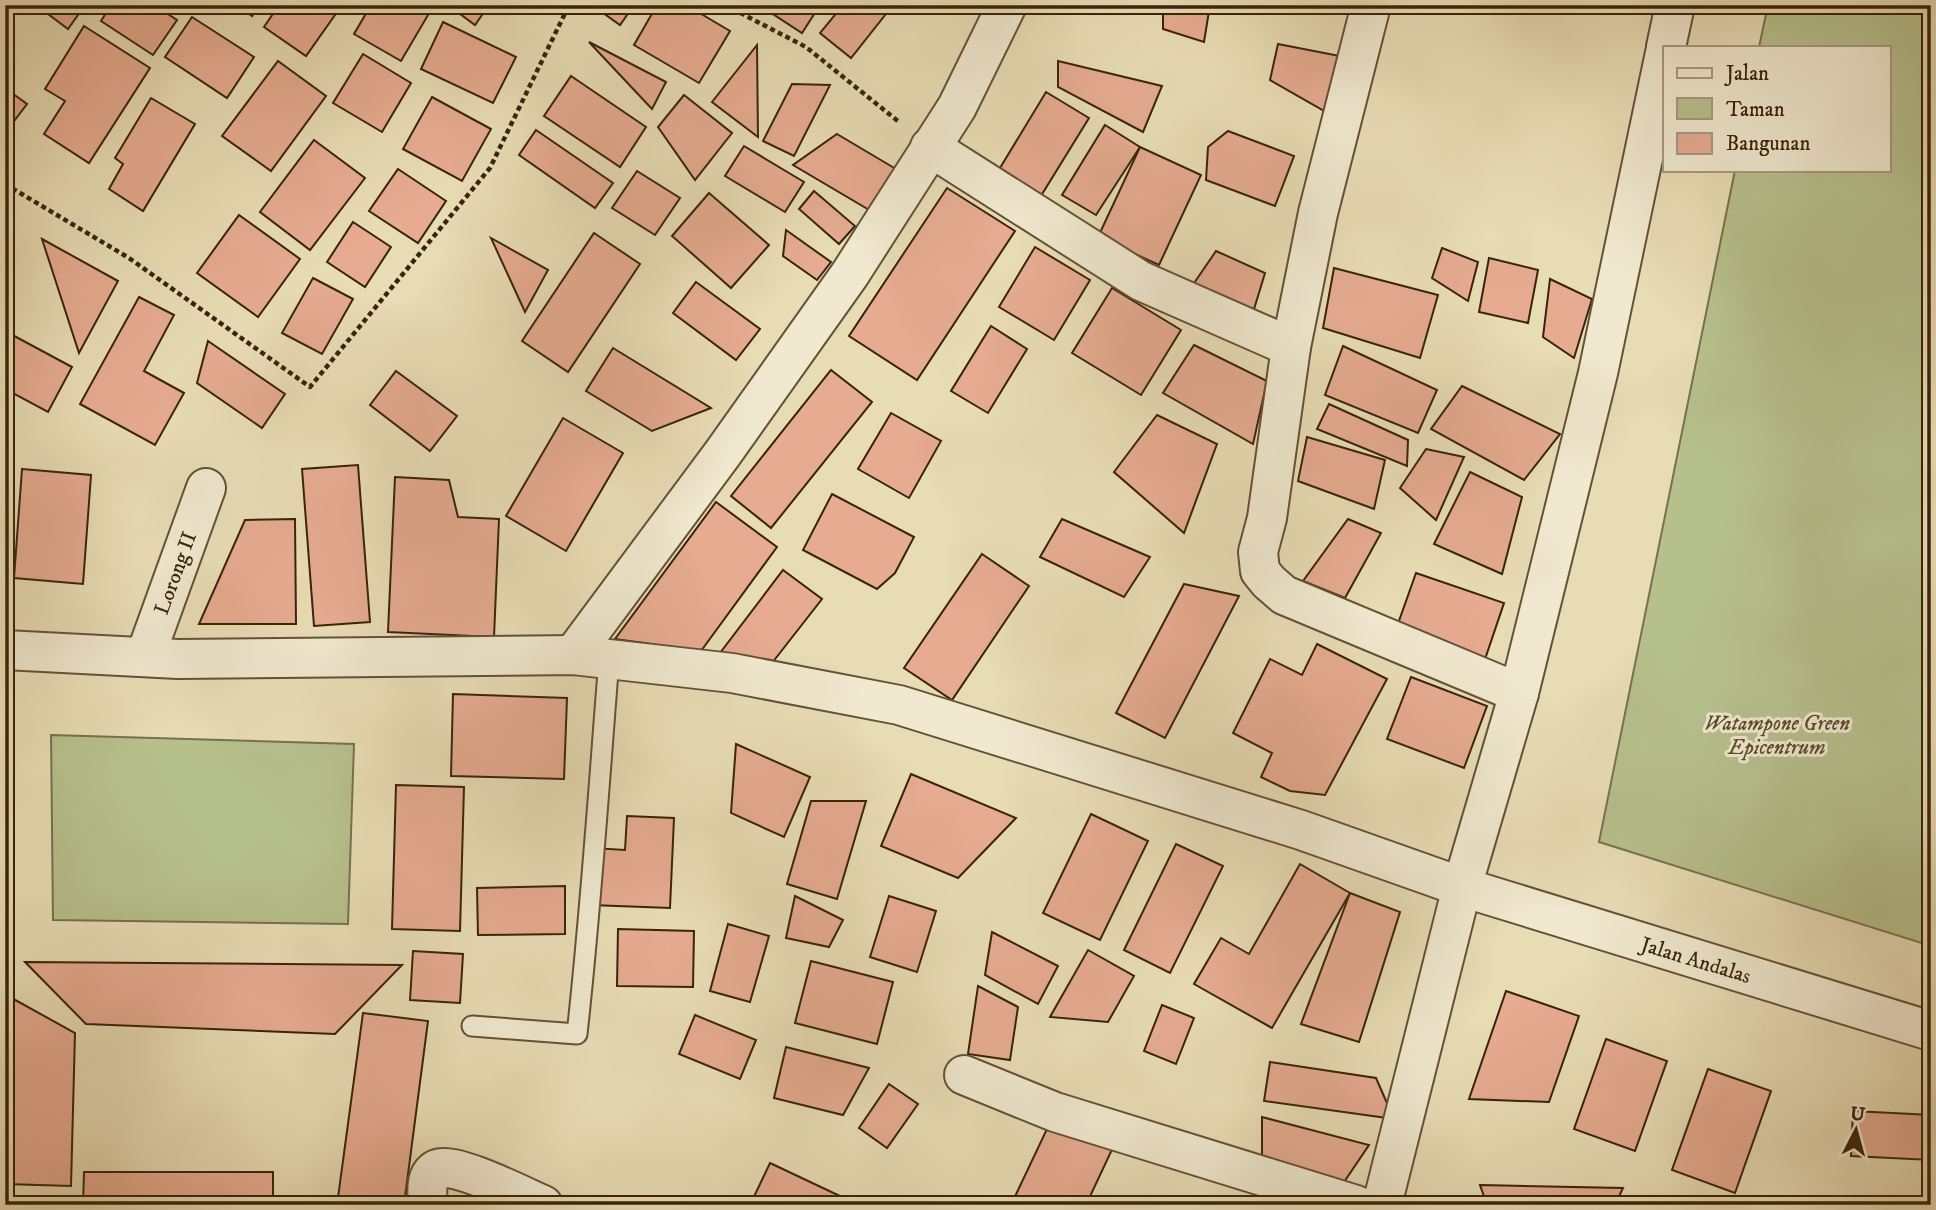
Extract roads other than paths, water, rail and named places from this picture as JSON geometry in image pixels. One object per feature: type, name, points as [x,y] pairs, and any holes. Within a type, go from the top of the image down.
[{"type":"street","points":[[591,657],[723,453],[850,274],[957,107],[1007,5]]},
{"type":"street","points":[[1371,5],[1318,213],[1291,347],[1267,518],[1258,552],[1260,571],[1284,595],[1519,693]]},
{"type":"street","points":[[1666,46],[1675,5]]},
{"type":"street","points":[[1382,1205],[1462,887],[1519,693],[1598,373],[1663,63]]},
{"type":"street","points":[[930,147],[1141,281],[1291,347]]},
{"type":"street","name":"Lorong II","points":[[145,657],[206,488]]},
{"type":"street","name":"Jalan Andalas","points":[[5,650],[145,657],[591,657],[732,673],[899,705],[1301,830],[1462,887],[1931,1031]]},
{"type":"street","points":[[964,1075],[1055,1112],[1356,1205]]},
{"type":"street","points":[[428,1205],[427,1186],[431,1174],[436,1169],[445,1167],[464,1171],[542,1205]]},
{"type":"lane","points":[[472,1026],[578,1034],[591,905],[593,848],[591,657]]},
{"type":"park label","name":"Watampone Green Epicentrum","points":[[1777,735]]}]
